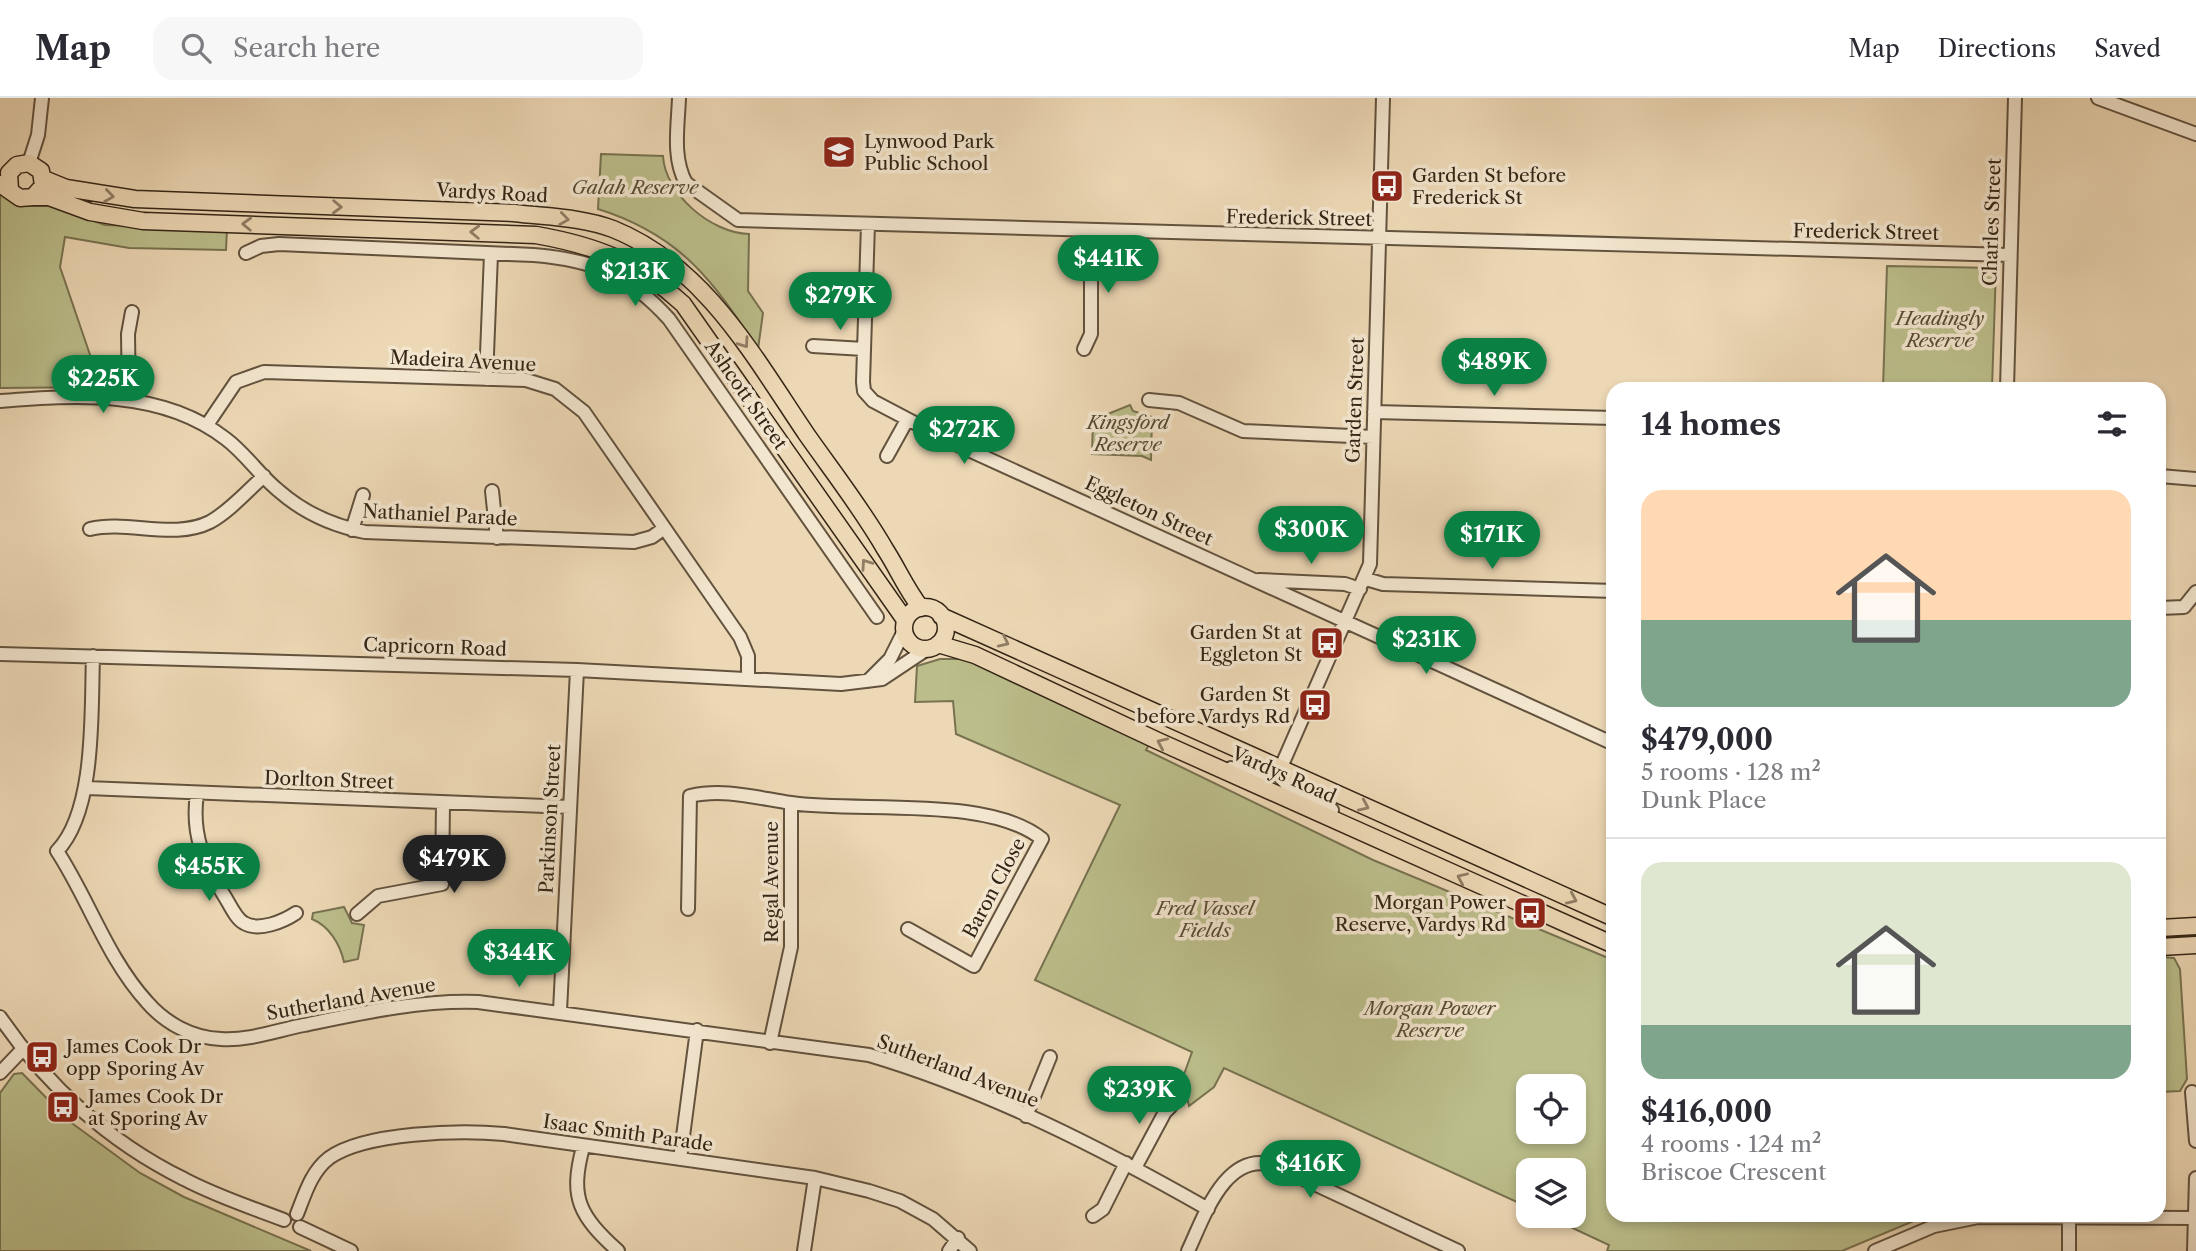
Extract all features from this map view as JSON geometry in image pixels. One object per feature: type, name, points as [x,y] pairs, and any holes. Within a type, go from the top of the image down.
[{"type":"main road","points":[[29,163],[38,167],[44,179],[41,190],[33,197],[20,198],[5,187],[6,168],[29,163]]},
{"type":"main road","name":"Vardys Road","points":[[44,179],[66,188],[135,199],[513,213],[564,218],[603,226],[645,245],[676,265],[698,285],[736,331],[886,549],[906,589],[921,608]]},
{"type":"main road","name":"Vardys Road","points":[[33,197],[49,197],[90,212],[143,221],[536,234],[574,242],[623,258],[654,277],[683,304],[904,626]]},
{"type":"main road","points":[[921,608],[934,610],[941,616],[946,628],[933,647],[909,643],[904,626],[911,612],[921,608]]},
{"type":"main road","name":"Vardys Road","points":[[941,616],[1606,914]]},
{"type":"main road","name":"Vardys Road","points":[[933,647],[975,655],[1201,761],[1606,941]]},
{"type":"main road","points":[[2166,928],[2196,926]]},
{"type":"main road","points":[[2166,947],[2196,945]]},
{"type":"street","points":[[29,163],[38,135],[42,98]]},
{"type":"street","name":"Frederick Street","points":[[680,98],[677,157],[681,176],[686,183],[730,217],[742,221],[2010,255]]},
{"type":"street","name":"Garden Street","points":[[1279,768],[1363,584],[1370,557],[1383,98]]},
{"type":"street","name":"Charles Street","points":[[2007,382],[2015,98]]},
{"type":"street","points":[[2098,98],[2196,134]]},
{"type":"street","name":"Eggleton Street","points":[[868,224],[864,391],[873,401],[907,420],[1606,740]]},
{"type":"street","points":[[1084,349],[1091,334],[1091,232]]},
{"type":"street","name":"Ashcott Street","points":[[246,253],[261,246],[279,244],[574,258],[597,265],[641,290],[669,319],[877,617]]},
{"type":"street","points":[[486,379],[491,254]]},
{"type":"street","points":[[130,400],[128,334],[132,312]]},
{"type":"street","points":[[813,346],[864,349]]},
{"type":"street","name":"Madeira Avenue","points":[[207,425],[236,382],[264,372],[541,383],[568,396],[584,411],[745,646],[748,679]]},
{"type":"street","name":"Nathaniel Parade","points":[[0,401],[67,397],[130,400],[168,409],[207,425],[228,440],[290,500],[320,518],[352,530],[379,535],[634,542],[652,537],[663,528]]},
{"type":"street","points":[[1149,400],[1179,403],[1243,431],[1373,437]]},
{"type":"street","points":[[1374,412],[1606,418]]},
{"type":"street","points":[[887,456],[907,420]]},
{"type":"street","points":[[90,529],[187,529],[219,515],[264,476]]},
{"type":"street","points":[[2166,476],[2196,479]]},
{"type":"street","points":[[492,491],[497,538]]},
{"type":"street","points":[[352,530],[363,495]]},
{"type":"street","points":[[1252,579],[1606,591]]},
{"type":"street","points":[[2166,608],[2184,607],[2196,592]]},
{"type":"street","points":[[868,681],[890,659],[904,626]]},
{"type":"street","name":"Capricorn Road","points":[[0,654],[577,670],[841,684],[868,681],[897,672],[933,647]]},
{"type":"street","name":"Sutherland Avenue","points":[[93,656],[87,788],[67,842],[58,851],[119,964],[146,1001],[181,1029],[206,1038],[240,1038],[385,1008],[449,1001],[560,1011],[869,1055],[901,1065],[1026,1116],[1130,1165],[1208,1209]]},
{"type":"street","name":"Parkinson Street","points":[[560,1011],[577,670]]},
{"type":"street","points":[[1201,761],[1264,775],[1274,775],[1279,768]]},
{"type":"street","points":[[1279,768],[1278,776],[1287,785],[1351,820],[1367,835]]},
{"type":"street","name":"Dorlton Street","points":[[87,788],[570,807]]},
{"type":"street","points":[[688,909],[690,796],[705,792],[742,794],[791,803]]},
{"type":"street","points":[[197,794],[196,835],[204,862],[234,912],[244,923],[252,925],[285,921],[296,913]]},
{"type":"street","points":[[357,914],[378,897],[442,884],[443,803]]},
{"type":"street","name":"Baron Close","points":[[791,803],[983,816],[1032,831],[1042,839],[974,966],[908,929]]},
{"type":"street","name":"Regal Avenue","points":[[770,1043],[790,947],[791,803]]},
{"type":"street","points":[[0,1017],[23,1049],[79,1108],[135,1152],[187,1181],[284,1220],[290,1230],[300,1227],[351,1251]]},
{"type":"street","points":[[680,1159],[697,1030]]},
{"type":"street","points":[[0,1073],[23,1049]]},
{"type":"street","points":[[1026,1116],[1049,1057]]},
{"type":"street","points":[[2193,1092],[2196,1141]]},
{"type":"street","points":[[1093,1216],[1103,1209],[1171,1106]]},
{"type":"street","name":"Isaac Smith Parade","points":[[297,1214],[316,1171],[328,1159],[351,1148],[454,1130],[815,1178],[900,1201],[933,1219],[970,1251]]},
{"type":"street","points":[[583,1147],[576,1178],[578,1201],[592,1227],[618,1251]]},
{"type":"street","points":[[1188,1251],[1208,1209],[1226,1180],[1241,1166],[1270,1164],[1458,1251]]},
{"type":"street","points":[[804,1251],[815,1178]]},
{"type":"street","points":[[2194,1251],[2196,1178]]},
{"type":"street","points":[[284,1220],[288,1214],[297,1214],[301,1221],[300,1227]]},
{"type":"street","points":[[2166,1218],[2195,1218]]},
{"type":"street","points":[[1875,1251],[1934,1226],[1952,1222]]},
{"type":"street","points":[[2069,1222],[2069,1251]]},
{"type":"street","points":[[949,1251],[958,1238]]},
{"type":"green space","name":"Galah Reserve","points":[[601,154],[663,156],[672,184],[692,209],[720,227],[749,234],[748,291],[763,313],[758,349],[726,302],[692,263],[652,232],[598,209]]},
{"type":"green space","points":[[0,193],[24,206],[51,206],[105,225],[227,229],[226,250],[129,248],[65,237],[60,267],[101,387],[0,388]]},
{"type":"green space","name":"Headingly Reserve","points":[[1887,266],[1996,268],[1992,382],[1883,382]]},
{"type":"green space","name":"Kingsford Reserve","points":[[1130,405],[1133,411],[1152,417],[1151,460],[1142,456],[1092,454],[1093,420]]},
{"type":"green space","points":[[940,659],[965,659],[1149,745],[1146,750],[1373,860],[1606,957],[1606,1222],[1911,1222],[1842,1251],[1607,1251],[1609,1245],[1573,1228],[1586,1228],[1586,1158],[1516,1158],[1516,1202],[1224,1068],[1214,1087],[1189,1106],[1187,1097],[1178,1091],[1192,1052],[1035,980],[1120,805],[956,734],[953,701],[915,702],[917,666]]},
{"type":"green space","points":[[344,907],[352,923],[364,925],[358,959],[344,962],[333,936],[324,926],[312,919],[313,913]]},
{"type":"green space","points":[[2166,957],[2174,958],[2180,969],[2187,1079],[2180,1091],[2166,1092]]},
{"type":"green space","points":[[22,1073],[69,1121],[140,1173],[184,1197],[311,1251],[0,1251],[0,1093],[14,1074]]},
{"type":"place","name":"Lynwood Park Public School","points":[[839,152]]},
{"type":"place","name":"Garden St before Frederick St","points":[[1387,186]]},
{"type":"place","name":"Garden St at Eggleton St","points":[[1327,643]]},
{"type":"place","name":"Garden St before Vardys Rd","points":[[1315,705]]},
{"type":"place","name":"Morgan Power Reserve, Vardys Rd","points":[[1530,913]]},
{"type":"place","name":"James Cook Dr opp Sporing Av","points":[[42,1057]]},
{"type":"place","name":"James Cook Dr at Sporing Av","points":[[63,1107]]},
{"type":"park label","name":"Fred Vassel Fields","points":[[1205,919]]},
{"type":"park label","name":"Morgan Power Reserve","points":[[1430,1019]]}]
